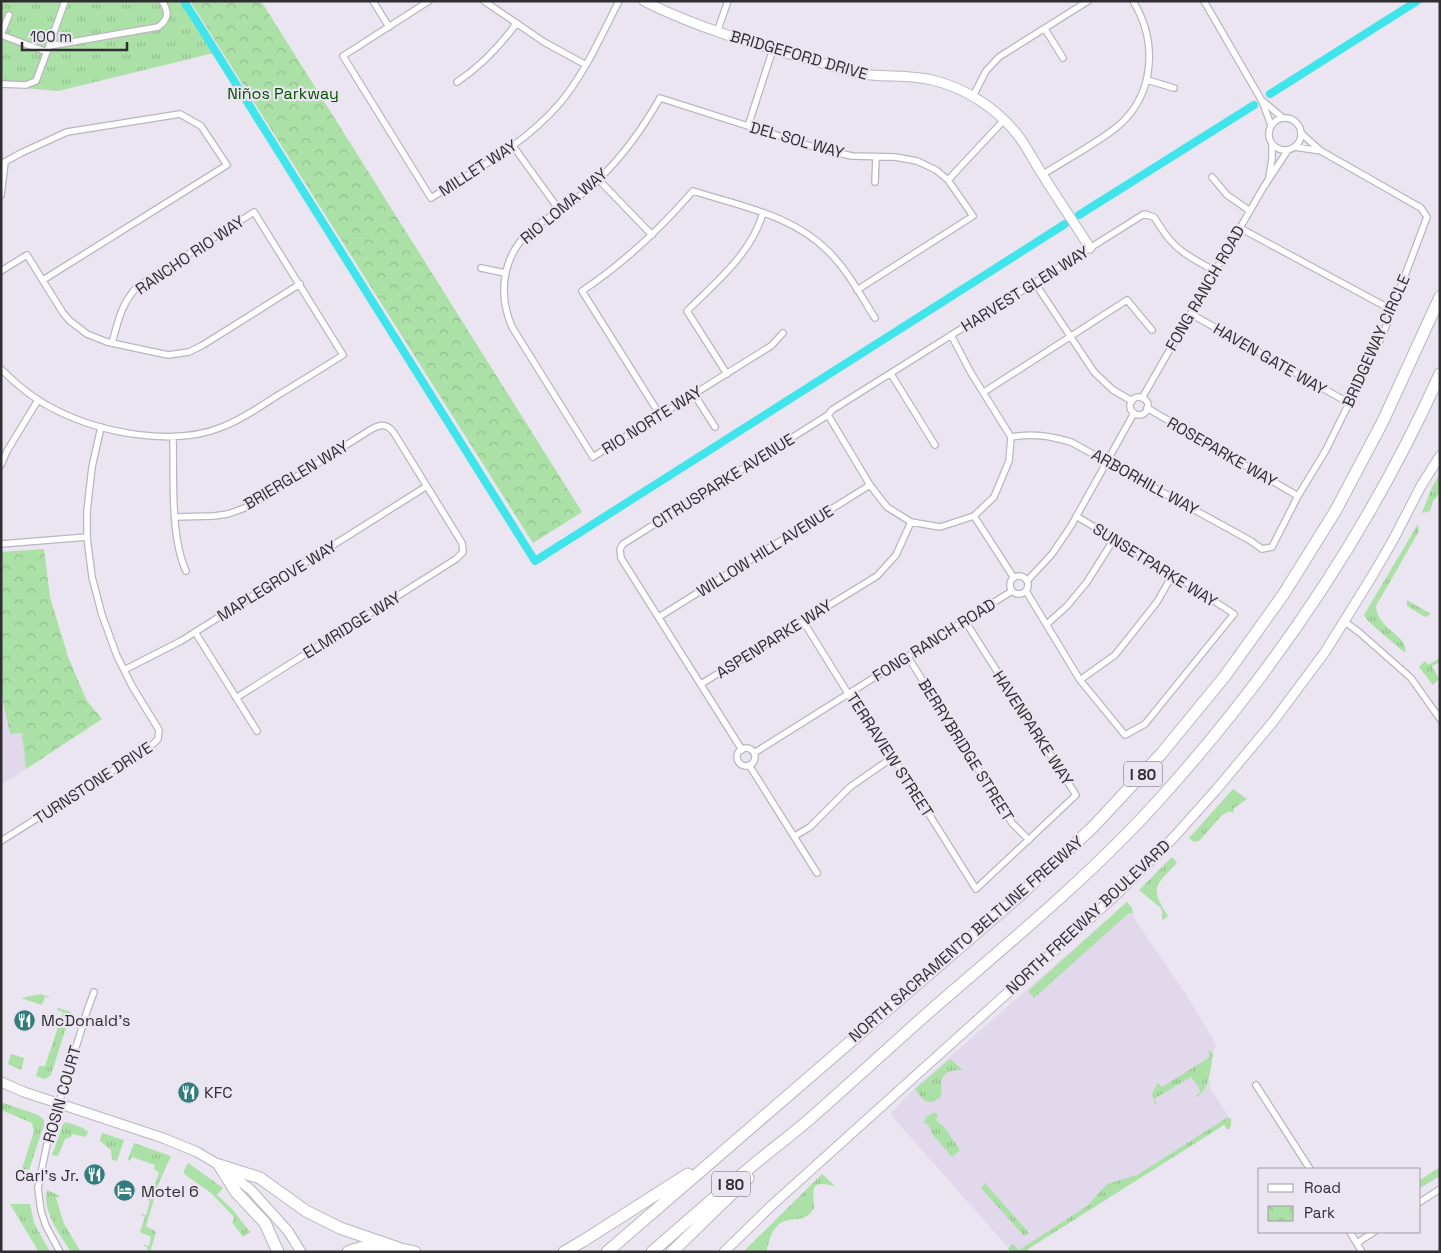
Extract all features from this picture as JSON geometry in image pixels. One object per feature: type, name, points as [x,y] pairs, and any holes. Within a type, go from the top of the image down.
[{"type":"highway","name":"NORTH SACRAMENTO BELTLINE FREEWAY","points":[[607,1252],[1019,896],[1093,827],[1161,754],[1225,676],[1278,602],[1336,510],[1383,422],[1440,297]]},
{"type":"highway","name":"NORTH SACRAMENTO BELTLINE FREEWAY","points":[[652,1252],[810,1118],[1087,873],[1155,803],[1219,730],[1279,652],[1340,561],[1384,487],[1440,374]]},
{"type":"highway","points":[[672,1252],[810,1118]]},
{"type":"highway","points":[[564,1252],[723,1151]]},
{"type":"highway","points":[[219,1165],[260,1178],[306,1211],[340,1228],[398,1248],[416,1252]]},
{"type":"highway","points":[[219,1165],[236,1192],[264,1223],[278,1252]]},
{"type":"highway","points":[[348,1252],[354,1249],[376,1246],[398,1248]]},
{"type":"street","points":[[9,15],[1,35],[48,49],[158,27],[167,17],[167,9],[162,1]]},
{"type":"street","points":[[373,1],[389,27],[429,1]]},
{"type":"street","points":[[484,1],[516,24],[586,65]]},
{"type":"street","name":"MILLET WAY","points":[[389,27],[343,56],[432,198],[514,146],[555,108],[577,81],[619,1]]},
{"type":"street","name":"BRIDGEFORD DRIVE","points":[[644,1],[717,32],[856,73],[878,76],[918,77],[934,80],[973,96],[1004,120],[1022,141],[1090,248]]},
{"type":"street","points":[[717,32],[728,1]]},
{"type":"street","points":[[973,96],[986,71],[1000,57],[1088,1]]},
{"type":"street","points":[[1042,175],[1118,126],[1136,104],[1147,80],[1150,58],[1148,33],[1133,1]]},
{"type":"street","points":[[1204,1],[1262,101],[1271,125],[1269,138],[1272,145],[1279,150],[1288,150],[1295,147],[1300,141],[1302,134],[1295,121],[1283,118],[1262,101]]},
{"type":"street","points":[[1,84],[26,85],[36,81],[63,2]]},
{"type":"street","points":[[457,82],[494,52],[516,24]]},
{"type":"street","points":[[1044,29],[1063,58]]},
{"type":"street","points":[[748,126],[773,49]]},
{"type":"street","points":[[1147,80],[1174,88]]},
{"type":"street","name":"DEL SOL WAY","points":[[660,98],[820,149],[852,156],[901,158],[916,161],[936,170],[948,180],[973,216],[857,290]]},
{"type":"street","name":"RIO LOMA WAY","points":[[505,273],[521,240],[598,180],[641,130],[660,98]]},
{"type":"street","points":[[1,195],[3,163],[67,132],[180,114],[201,126],[227,165],[43,280]]},
{"type":"street","points":[[1271,125],[1283,118]]},
{"type":"street","points":[[948,180],[1004,120]]},
{"type":"street","name":"BRIDGEWAY CIRCLE","points":[[1272,547],[1298,496],[1326,450],[1383,334],[1427,217],[1421,208],[1321,151],[1302,134]]},
{"type":"street","name":"FONG RANCH ROAD","points":[[1268,179],[1272,159],[1272,145]]},
{"type":"street","points":[[514,146],[560,211]]},
{"type":"street","name":"BRIDGEWAY CIRCLE","points":[[1295,147],[1321,151]]},
{"type":"street","name":"FONG RANCH ROAD","points":[[1142,398],[1268,179],[1288,150]]},
{"type":"street","points":[[875,182],[876,157]]},
{"type":"street","points":[[1212,177],[1227,194],[1250,211]]},
{"type":"street","points":[[598,180],[652,235]]},
{"type":"street","points":[[660,415],[582,291],[617,266],[652,235],[693,191],[763,213],[793,225],[818,242],[839,263],[875,318]]},
{"type":"street","name":"RANCHO RIO WAY","points":[[112,344],[120,312],[124,303],[137,287],[254,212],[343,354],[235,422],[206,433],[172,438]]},
{"type":"street","points":[[726,374],[687,311],[729,268],[750,243],[758,229],[763,213]]},
{"type":"street","name":"HARVEST GLEN WAY","points":[[828,416],[832,410],[1144,214],[1154,217],[1170,240],[1179,249],[1216,271]]},
{"type":"street","points":[[1240,228],[1392,310]]},
{"type":"street","points":[[1,271],[27,255],[70,321],[87,334],[112,344],[168,355],[189,352],[203,345],[300,284]]},
{"type":"street","points":[[481,268],[505,273]]},
{"type":"street","name":"RIO NORTE WAY","points":[[505,273],[503,295],[512,328],[593,457],[771,346],[783,333]]},
{"type":"street","points":[[1035,283],[1094,372],[1113,390],[1132,401]]},
{"type":"street","points":[[984,392],[1127,300],[1152,330]]},
{"type":"street","name":"HAVEN GATE WAY","points":[[1191,314],[1349,403]]},
{"type":"street","points":[[828,416],[870,485],[887,507],[911,522],[940,527],[974,516],[994,498],[1009,461],[1011,436],[972,374],[952,336]]},
{"type":"street","points":[[1,369],[38,400],[74,418],[101,427],[140,435],[172,438],[178,550],[186,571]]},
{"type":"street","points":[[891,374],[935,445]]},
{"type":"street","points":[[694,394],[715,427]]},
{"type":"street","points":[[1136,397],[1142,398],[1146,402],[1147,408],[1142,413],[1134,413],[1130,407],[1132,401],[1136,397]]},
{"type":"street","points":[[1,466],[7,451],[38,400]]},
{"type":"street","name":"ROSEPARKE WAY","points":[[1147,408],[1298,496]]},
{"type":"street","points":[[1027,580],[1052,554],[1076,516],[1134,413]]},
{"type":"street","name":"CITRUSPARKE AVENUE","points":[[659,616],[621,558],[620,550],[629,540],[828,416]]},
{"type":"street","name":"BRIERGLEN WAY","points":[[175,517],[221,515],[250,506],[380,425],[384,425],[392,430],[427,486]]},
{"type":"street","name":"TURNSTONE DRIVE","points":[[1,841],[156,743],[158,739],[159,730],[124,670],[110,638],[92,577],[87,537],[89,489],[101,427]]},
{"type":"street","name":"ARBORHILL WAY","points":[[1011,436],[1024,434],[1047,435],[1071,442],[1262,549],[1272,547]]},
{"type":"street","name":"NORTH FREEWAY BOULEVARD","points":[[724,1252],[852,1132],[1072,936],[1156,855],[1216,790],[1308,676],[1384,557],[1421,486],[1440,456]]},
{"type":"street","name":"WILLOW HILL AVENUE","points":[[659,616],[870,485]]},
{"type":"street","name":"ELMRIDGE WAY","points":[[236,698],[460,557],[464,548],[460,538],[427,486]]},
{"type":"street","name":"MAPLEGROVE WAY","points":[[124,670],[172,646],[427,486]]},
{"type":"street","points":[[974,516],[1014,578]]},
{"type":"street","name":"SUNSETPARKE WAY","points":[[1076,516],[1173,574],[1234,614],[1145,724],[1125,735],[1080,680]]},
{"type":"street","name":"ASPENPARKE WAY","points":[[742,750],[701,684],[877,576],[896,555],[911,522]]},
{"type":"street","points":[[1,544],[87,537]]},
{"type":"street","points":[[1047,624],[1067,606],[1086,582],[1114,538]]},
{"type":"street","points":[[1026,591],[1080,680],[1115,656],[1157,602],[1173,574]]},
{"type":"street","points":[[1020,576],[1027,580],[1028,586],[1026,591],[1020,594],[1012,590],[1010,584],[1014,578],[1020,576]]},
{"type":"street","name":"FONG RANCH ROAD","points":[[754,753],[1012,590]]},
{"type":"street","points":[[659,616],[701,684]]},
{"type":"street","name":"TERRAVIEW STREET","points":[[803,621],[976,889]]},
{"type":"street","name":"HAVENPARKE WAY","points":[[965,621],[1076,794],[976,889]]},
{"type":"street","points":[[1344,621],[1360,632],[1411,678],[1440,719]]},
{"type":"street","points":[[195,632],[257,731]]},
{"type":"street","name":"BERRYBRIDGE STREET","points":[[908,657],[1012,823],[1029,840]]},
{"type":"street","points":[[742,750],[750,750],[754,753],[754,762],[749,765],[744,766],[739,762],[738,754],[742,750]]},
{"type":"street","points":[[795,836],[810,827],[850,787],[893,758]]},
{"type":"street","points":[[749,765],[817,873]]},
{"type":"street","name":"ROSIN COURT","points":[[60,1252],[46,1226],[41,1211],[38,1188],[43,1158],[94,992]]},
{"type":"street","points":[[1,1082],[24,1092],[134,1130],[163,1138],[197,1152],[238,1179],[288,1231],[301,1252]]},
{"type":"street","points":[[1256,1085],[1309,1168]]},
{"type":"street","points":[[1421,1201],[1440,1189]]},
{"type":"street","points":[[1351,1233],[1362,1252]]},
{"type":"street","points":[[1357,1243],[1372,1233]]},
{"type":"shaded area","points":[[1,692],[10,734],[22,733],[26,769],[1,785]]},
{"type":"shaded area","points":[[1127,902],[1136,921],[1187,996],[1216,1044],[1207,1069],[1211,1089],[1230,1119],[1020,1252],[1012,1252],[890,1114],[918,1085]]},
{"type":"green space","points":[[1,1],[181,1],[214,53],[58,91],[1,86]]},
{"type":"green space","name":"Niños Parkway","points":[[190,1],[261,1],[582,512],[533,543]]},
{"type":"green space","points":[[1440,474],[1440,493],[1433,501],[1430,511],[1422,513],[1433,485]]},
{"type":"green space","points":[[1418,524],[1419,531],[1376,606],[1382,621],[1402,641],[1405,653],[1364,615]]},
{"type":"green space","points":[[44,549],[50,597],[68,657],[87,701],[102,719],[26,769],[22,733],[10,734],[1,692],[1,552]]},
{"type":"green space","points":[[1407,600],[1431,614],[1425,617],[1407,606]]},
{"type":"green space","points":[[1440,658],[1440,662],[1432,666],[1439,679],[1433,685],[1419,667],[1425,661],[1428,665]]},
{"type":"green space","points":[[1233,789],[1247,799],[1233,809],[1234,814],[1230,811],[1222,815],[1199,841],[1194,842],[1189,838]]},
{"type":"green space","points":[[1172,857],[1177,863],[1159,882],[1157,887],[1158,899],[1168,916],[1162,920],[1161,908],[1139,890]]},
{"type":"green space","points":[[1127,902],[1132,908],[1133,913],[1129,913],[1034,998],[1028,991]]},
{"type":"green space","points":[[41,994],[51,998],[45,997],[42,1005],[21,998]]},
{"type":"green space","points":[[58,1008],[71,1012],[51,1075],[45,1079],[36,1076],[39,1066],[45,1066],[63,1012],[57,1010]]},
{"type":"green space","points":[[1208,1051],[1212,1052],[1213,1055],[1205,1089],[1197,1097],[1196,1095],[1201,1092],[1191,1077],[1154,1099],[1157,1104],[1155,1105],[1152,1094],[1157,1084],[1162,1087],[1210,1057]]},
{"type":"green space","points":[[11,1054],[24,1058],[21,1070],[8,1064]]},
{"type":"green space","points":[[950,1059],[963,1070],[946,1073],[942,1080],[940,1097],[933,1102],[927,1101],[915,1089]]},
{"type":"green space","points":[[1,1102],[38,1115],[44,1120],[29,1170],[22,1169],[34,1131],[32,1123],[1,1110]]},
{"type":"green space","points":[[933,1113],[938,1114],[936,1120],[944,1127],[960,1150],[952,1157],[933,1135],[928,1124],[924,1123],[926,1117]]},
{"type":"green space","points":[[1228,1117],[1231,1119],[1231,1123],[1228,1130],[1224,1125],[1028,1249],[1029,1252],[1010,1252],[1008,1248],[1013,1244],[1019,1250],[1087,1206],[1107,1184],[1137,1175]]},
{"type":"green space","points":[[66,1122],[88,1131],[86,1137],[72,1134],[71,1137],[65,1139],[58,1156],[52,1155],[63,1124]]},
{"type":"green space","points":[[102,1133],[124,1140],[117,1161],[112,1160],[111,1150],[100,1141]]},
{"type":"green space","points":[[134,1143],[171,1156],[157,1187],[162,1190],[160,1196],[155,1194],[154,1198],[147,1195],[152,1195],[159,1172],[154,1169],[155,1165],[132,1157],[130,1161],[128,1160]]},
{"type":"green space","points":[[188,1163],[223,1188],[217,1195],[232,1209],[250,1232],[243,1237],[232,1222],[234,1217],[211,1193],[184,1174]]},
{"type":"green space","points":[[1440,1167],[1440,1176],[1421,1187],[1421,1179]]},
{"type":"green space","points":[[822,1174],[835,1186],[821,1184],[815,1187],[813,1195],[814,1208],[806,1217],[786,1221],[777,1226],[771,1235],[766,1252],[743,1252]]},
{"type":"green space","points":[[985,1183],[1029,1233],[1024,1236],[981,1188]]},
{"type":"green space","points":[[47,1190],[60,1196],[56,1198],[64,1224],[81,1252],[71,1252],[57,1230],[47,1206]]},
{"type":"green space","points":[[146,1197],[154,1199],[146,1226],[156,1232],[150,1252],[147,1252],[148,1248],[144,1245],[149,1246],[151,1237],[140,1232],[145,1217],[141,1214],[146,1215],[150,1201]]},
{"type":"green space","points":[[10,1204],[30,1204],[34,1223],[50,1252],[39,1252]]},
{"type":"waterway","points":[[184,1],[535,561],[1065,224]]},
{"type":"waterway","points":[[1270,94],[1417,1]]},
{"type":"waterway","points":[[1079,215],[1254,105]]},
{"type":"place","name":"McDonald's","points":[[25,1020]]},
{"type":"place","name":"KFC","points":[[188,1092]]},
{"type":"place","name":"Carl's Jr.","points":[[95,1175]]},
{"type":"place","name":"Motel 6","points":[[125,1191]]}]
